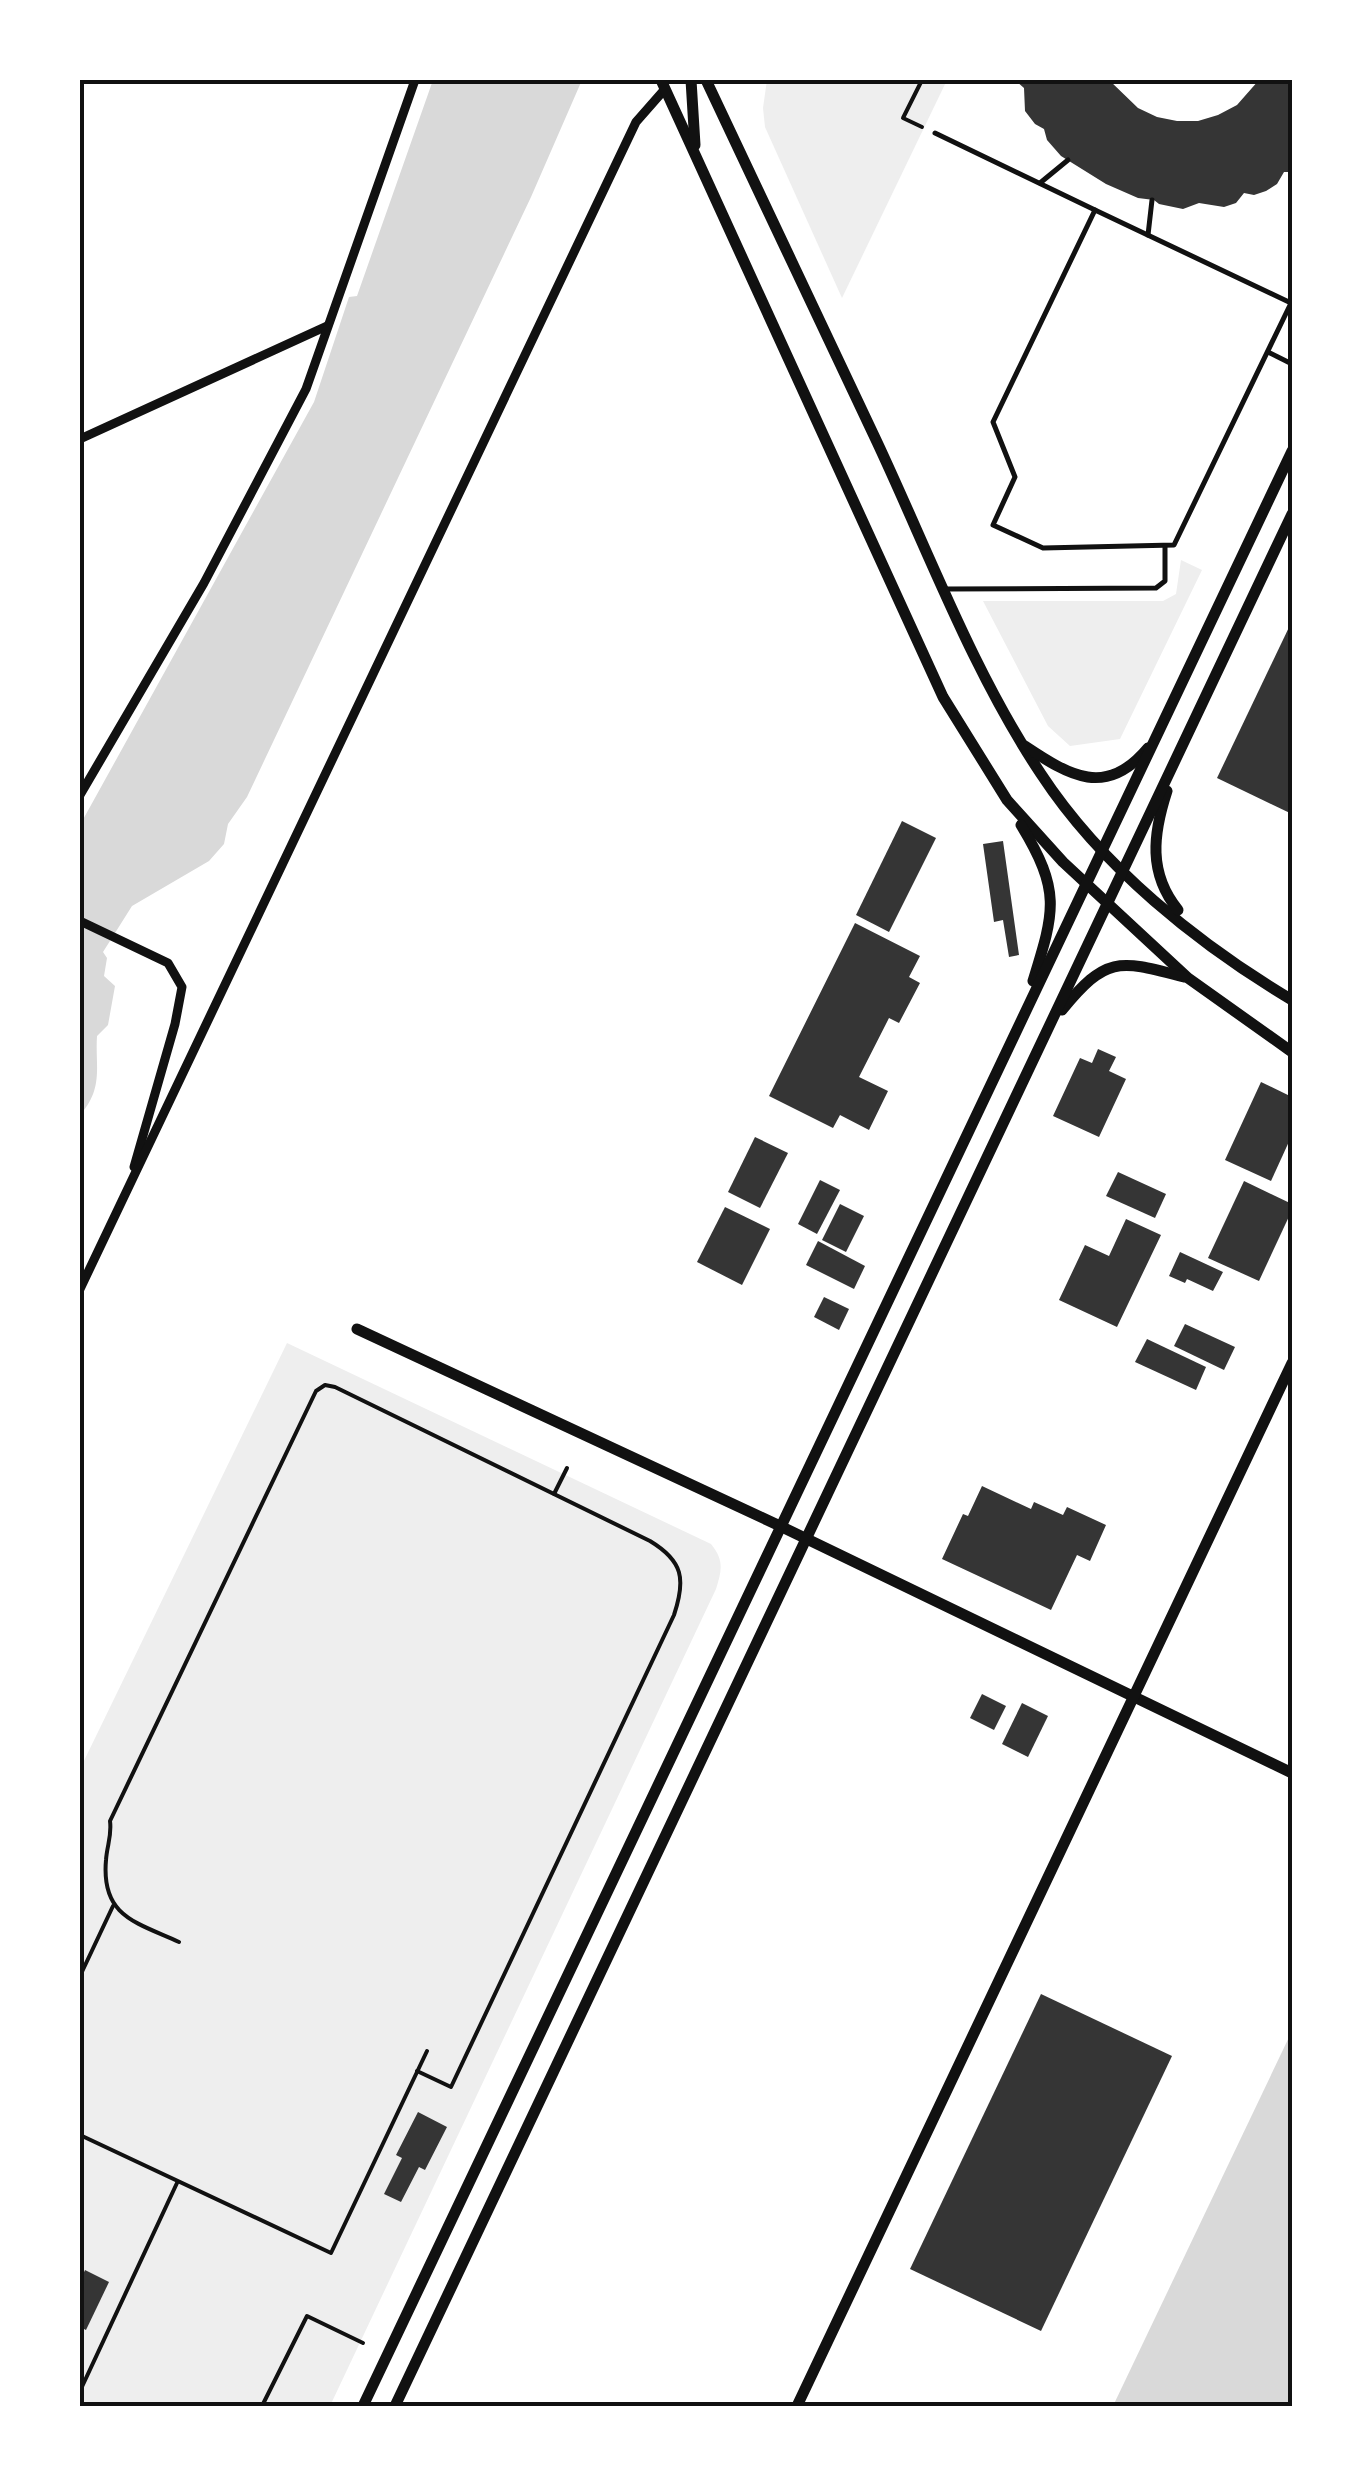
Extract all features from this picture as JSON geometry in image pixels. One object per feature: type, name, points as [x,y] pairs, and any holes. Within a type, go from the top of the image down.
[{"type":"street","points":[[80,795],[204,583],[306,389],[415,80]]},
{"type":"street","points":[[691,80],[696,154]]},
{"type":"street","points":[[706,80],[944,589],[1022,744],[1048,784],[1123,870],[1195,933],[1250,975],[1292,1000]]},
{"type":"street","points":[[80,1289],[636,122],[666,83],[944,697],[1044,866],[1053,903],[1051,921],[1025,1009]]},
{"type":"street","points":[[80,439],[326,326]]},
{"type":"street","points":[[363,2406],[1292,451]]},
{"type":"street","points":[[395,2406],[1292,514]]},
{"type":"street","points":[[1022,744],[1071,774],[1088,779],[1121,772],[1158,736]]},
{"type":"street","points":[[1183,744],[1159,818],[1154,849],[1166,896],[1195,933]]},
{"type":"street","points":[[1007,800],[1085,883],[1188,978],[1292,1052]]},
{"type":"street","points":[[80,921],[168,964],[182,986],[175,1024],[128,1189]]},
{"type":"street","points":[[1050,1025],[1094,975],[1118,964],[1188,978]]},
{"type":"street","points":[[357,1329],[780,1526],[1292,1774]]},
{"type":"street","points":[[797,2406],[1292,1363]]},
{"type":"lane","points":[[935,134],[1291,302],[1174,545],[1043,548],[993,525],[1016,477],[993,422],[1095,210]]},
{"type":"lane","points":[[1040,183],[1068,160]]},
{"type":"lane","points":[[1148,236],[1152,200]]},
{"type":"lane","points":[[1268,352],[1292,364]]},
{"type":"lane","points":[[944,589],[1156,588],[1165,581],[1165,546]]},
{"type":"path","points":[[922,80],[904,118],[935,134]]},
{"type":"path","points":[[179,1942],[133,1921],[114,1906],[104,1878],[106,1852],[112,1838],[110,1821],[316,1391],[326,1385],[336,1387],[665,1550],[676,1564],[681,1594],[451,2087],[417,2071]]},
{"type":"path","points":[[554,1494],[567,1468]]},
{"type":"path","points":[[80,1976],[114,1906]]},
{"type":"path","points":[[80,2135],[331,2253],[427,2051]]},
{"type":"path","points":[[80,2392],[178,2182]]},
{"type":"path","points":[[262,2406],[307,2316],[363,2342]]},
{"type":"shaded area","points":[[433,80],[582,80],[531,197],[247,797],[228,824],[224,844],[209,861],[132,906],[103,952],[107,958],[104,976],[115,986],[108,1025],[97,1036],[95,1086],[80,1115],[80,825],[314,402],[349,297],[357,296]]},
{"type":"shaded area","points":[[767,80],[947,80],[842,298],[765,127]]},
{"type":"shaded area","points":[[1181,560],[1202,570],[1120,739],[1070,746],[1048,726],[983,601],[1163,601],[1176,594]]},
{"type":"shaded area","points":[[287,1343],[711,1544],[720,1560],[720,1576],[330,2406],[80,2406],[80,1769]]},
{"type":"shaded area","points":[[1292,2031],[1292,2406],[1113,2406]]},
{"type":"building","points":[[1015,80],[1109,80],[1138,108],[1157,117],[1198,121],[1237,105],[1259,80],[1292,80],[1292,172],[1284,172],[1277,184],[1266,191],[1244,193],[1236,203],[1224,207],[1199,203],[1183,209],[1138,198],[1106,184],[1061,156],[1047,140],[1044,129],[1025,111],[1024,88]]},
{"type":"building","points":[[1292,621],[1292,814],[1217,778]]},
{"type":"building","points":[[902,821],[936,838],[889,932],[856,915]]},
{"type":"building","points":[[1003,841],[1019,955],[1009,957],[1003,920],[994,922],[983,844]]},
{"type":"building","points":[[855,923],[920,956],[909,977],[920,983],[899,1023],[889,1018],[859,1077],[888,1091],[869,1130],[840,1115],[833,1128],[769,1096]]},
{"type":"building","points":[[1098,1049],[1116,1057],[1109,1071],[1126,1079],[1099,1137],[1053,1116],[1080,1058],[1092,1063]]},
{"type":"building","points":[[1261,1082],[1292,1097],[1292,1135],[1271,1181],[1225,1160]]},
{"type":"building","points":[[755,1137],[788,1153],[760,1208],[728,1192]]},
{"type":"building","points":[[1118,1172],[1166,1194],[1155,1218],[1106,1196]]},
{"type":"building","points":[[820,1180],[840,1190],[817,1234],[798,1224]]},
{"type":"building","points":[[1244,1181],[1292,1204],[1259,1281],[1208,1258]]},
{"type":"building","points":[[840,1204],[864,1216],[846,1252],[822,1240]]},
{"type":"building","points":[[725,1207],[770,1229],[742,1285],[697,1262]]},
{"type":"building","points":[[1126,1219],[1161,1235],[1117,1327],[1059,1300],[1085,1245],[1109,1256]]},
{"type":"building","points":[[818,1241],[865,1266],[854,1289],[806,1265]]},
{"type":"building","points":[[1180,1252],[1223,1272],[1213,1291],[1169,1276]]},
{"type":"building","points":[[824,1297],[849,1309],[839,1330],[814,1317]]},
{"type":"building","points":[[1185,1324],[1235,1347],[1224,1370],[1174,1346]]},
{"type":"building","points":[[1147,1339],[1206,1367],[1196,1390],[1135,1362]]},
{"type":"building","points":[[982,1486],[1031,1509],[1034,1502],[1063,1515],[1067,1507],[1106,1525],[1090,1561],[1077,1555],[1051,1610],[942,1559],[963,1514],[968,1516]]},
{"type":"building","points":[[982,1694],[1006,1706],[994,1730],[970,1718]]},
{"type":"building","points":[[1022,1703],[1048,1716],[1028,1757],[1002,1744]]},
{"type":"building","points":[[1041,1994],[1172,2056],[1041,2331],[910,2269]]},
{"type":"building","points":[[418,2112],[447,2127],[425,2170],[419,2167],[401,2202],[384,2194],[402,2158],[396,2155]]},
{"type":"building","points":[[85,2270],[109,2282],[86,2330],[80,2327],[80,2281]]}]
